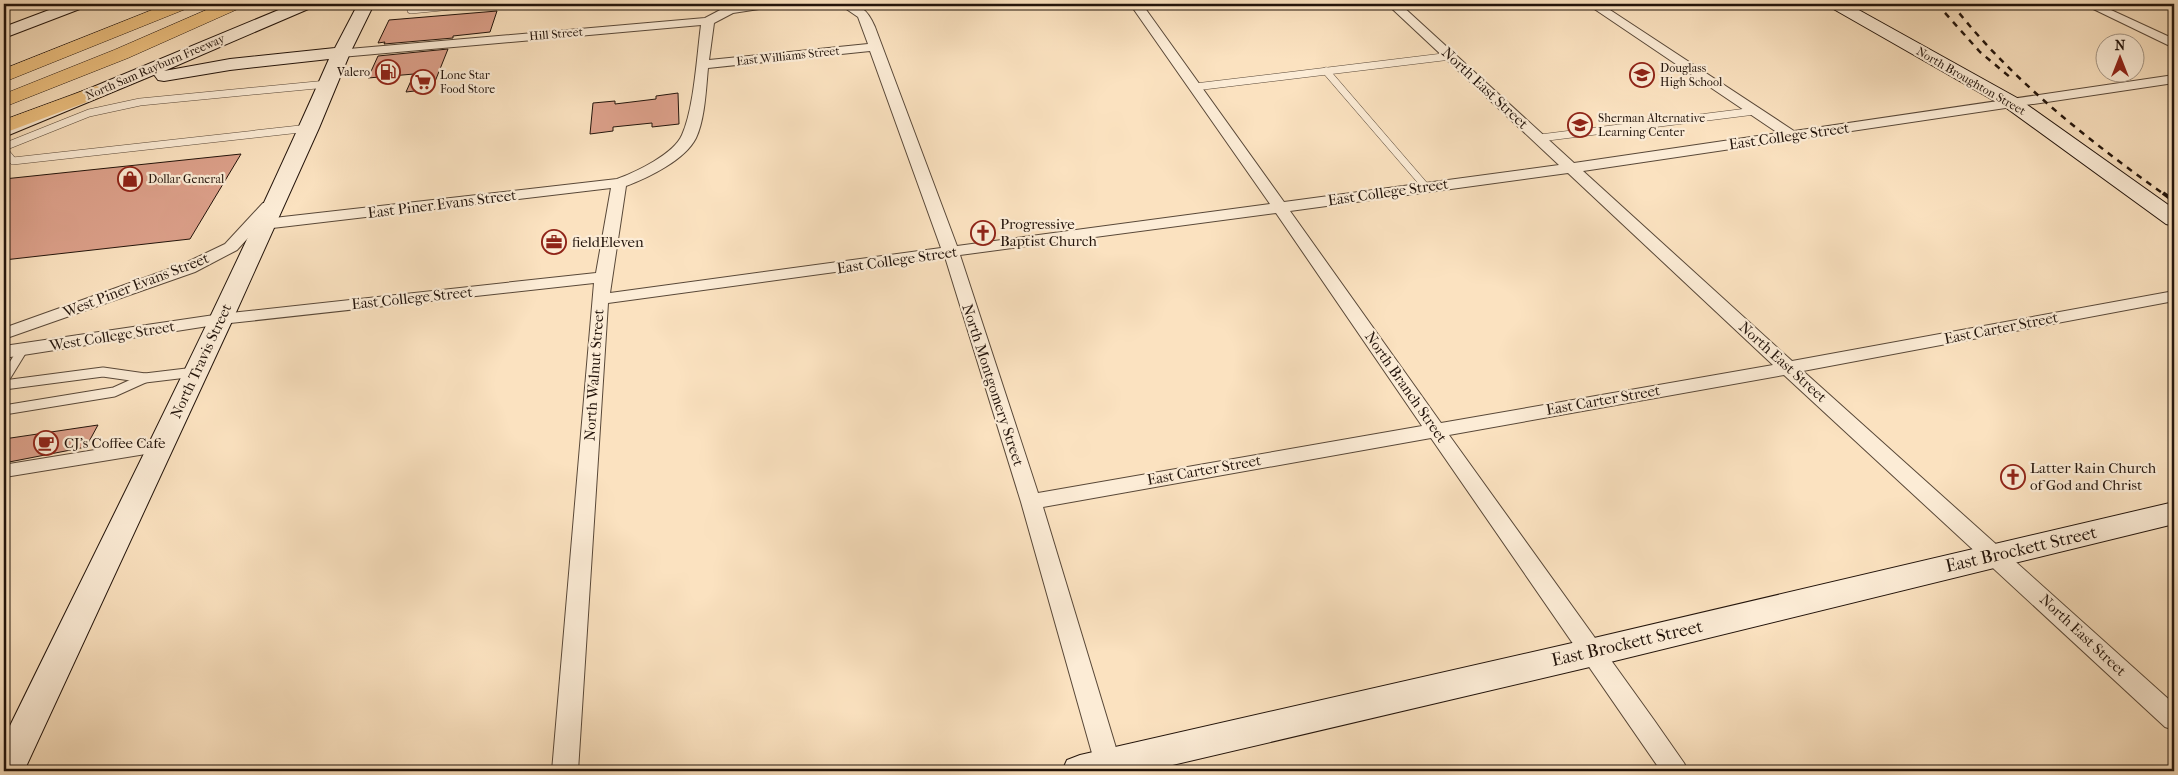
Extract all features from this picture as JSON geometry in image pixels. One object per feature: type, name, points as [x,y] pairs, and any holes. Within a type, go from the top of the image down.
[{"type":"highway","points":[[108,34],[171,4]]},
{"type":"highway","points":[[4,76],[182,4]]},
{"type":"highway","name":"North Sam Rayburn Freeway","points":[[4,101],[120,54],[234,4]]},
{"type":"highway","points":[[4,127],[96,92]]},
{"type":"main road","points":[[4,33],[79,4]]},
{"type":"main road","name":"North Sam Rayburn Freeway","points":[[4,131],[307,4]]},
{"type":"main road","name":"North Travis Street","points":[[6,771],[221,319],[309,128],[341,53],[366,4]]},
{"type":"main road","name":"North Broughton Street","points":[[1836,4],[2012,103],[2174,219]]},
{"type":"main road","points":[[96,92],[190,70],[249,61],[341,53]]},
{"type":"main road","name":"East Brockett Street","points":[[1099,769],[1594,652],[1995,554],[2174,513]]},
{"type":"street","name":"Hill Street","points":[[341,53],[708,21],[720,12],[742,6],[766,4]]},
{"type":"street","name":"North Branch Street","points":[[1136,4],[1281,206],[1434,429],[1594,652],[1675,771]]},
{"type":"street","name":"North East Street","points":[[1393,4],[1788,368],[1995,554],[2174,719]]},
{"type":"street","points":[[1593,4],[1792,136]]},
{"type":"street","points":[[2089,4],[2174,44]]},
{"type":"street","name":"North Montgomery Street","points":[[850,5],[865,15],[875,47],[951,252],[1031,502],[1099,769]]},
{"type":"street","points":[[619,182],[645,174],[673,154],[689,137],[697,105],[708,21]]},
{"type":"street","name":"East Williams Street","points":[[702,65],[875,47]]},
{"type":"street","name":"East College Street","points":[[600,299],[1572,168],[2174,79]]},
{"type":"street","name":"East Piner Evans Street","points":[[264,224],[619,182]]},
{"type":"street","name":"North Walnut Street","points":[[565,771],[602,277],[619,182]]},
{"type":"street","name":"West Piner Evans Street","points":[[4,334],[189,268],[231,247],[277,196]]},
{"type":"street","name":"East College Street","points":[[221,319],[602,277]]},
{"type":"street","name":"East Carter Street","points":[[1031,502],[1434,429],[1788,368],[2174,296]]},
{"type":"street","name":"West College Street","points":[[4,352],[221,319]]},
{"type":"lane","points":[[366,4],[384,4]]},
{"type":"lane","points":[[414,4],[412,10],[472,4]]},
{"type":"lane","points":[[1196,86],[1451,56]]},
{"type":"lane","points":[[1326,71],[1426,187]]},
{"type":"lane","points":[[309,128],[14,161],[4,149],[89,113],[140,102],[327,84]]},
{"type":"lane","points":[[1540,138],[1755,111]]},
{"type":"lane","points":[[4,380],[23,349]]},
{"type":"lane","points":[[4,385],[103,372],[145,378],[196,371]]},
{"type":"lane","points":[[4,410],[114,392],[145,378]]},
{"type":"lane","points":[[4,471],[161,445]]},
{"type":"building","points":[[497,11],[490,32],[453,36],[453,38],[378,43],[389,20]]},
{"type":"building","points":[[448,49],[432,89],[406,92],[414,74],[368,78],[378,56]]},
{"type":"building","points":[[678,93],[679,124],[652,127],[652,123],[613,127],[613,131],[590,134],[593,103],[615,101],[615,104],[656,99],[656,96]]},
{"type":"building","points":[[241,154],[190,239],[4,260],[4,179]]},
{"type":"building","name":"CJ’s Coffee Cafe","points":[[98,425],[86,447],[4,463],[4,439]]},
{"type":"railway","points":[[1937,4],[1980,52],[2011,78]]},
{"type":"railway","points":[[1952,4],[1999,58],[2051,107],[2165,195]]},
{"type":"railway","points":[[2163,193],[2174,201]]},
{"type":"place","name":"Valero","points":[[388,72]]},
{"type":"place","name":"Douglass High School","points":[[1642,75]]},
{"type":"place","name":"Lone Star Food Store","points":[[423,82]]},
{"type":"place","name":"Sherman Alternative Learning Center","points":[[1580,125]]},
{"type":"place","name":"Dollar General","points":[[130,179]]},
{"type":"place","name":"Progressive Baptist Church","points":[[983,233]]},
{"type":"place","name":"fieldEleven","points":[[554,242]]},
{"type":"place","name":"CJ’s Coffee Cafe","points":[[46,443]]},
{"type":"place","name":"Latter Rain Church of God and Christ","points":[[2013,477]]}]
